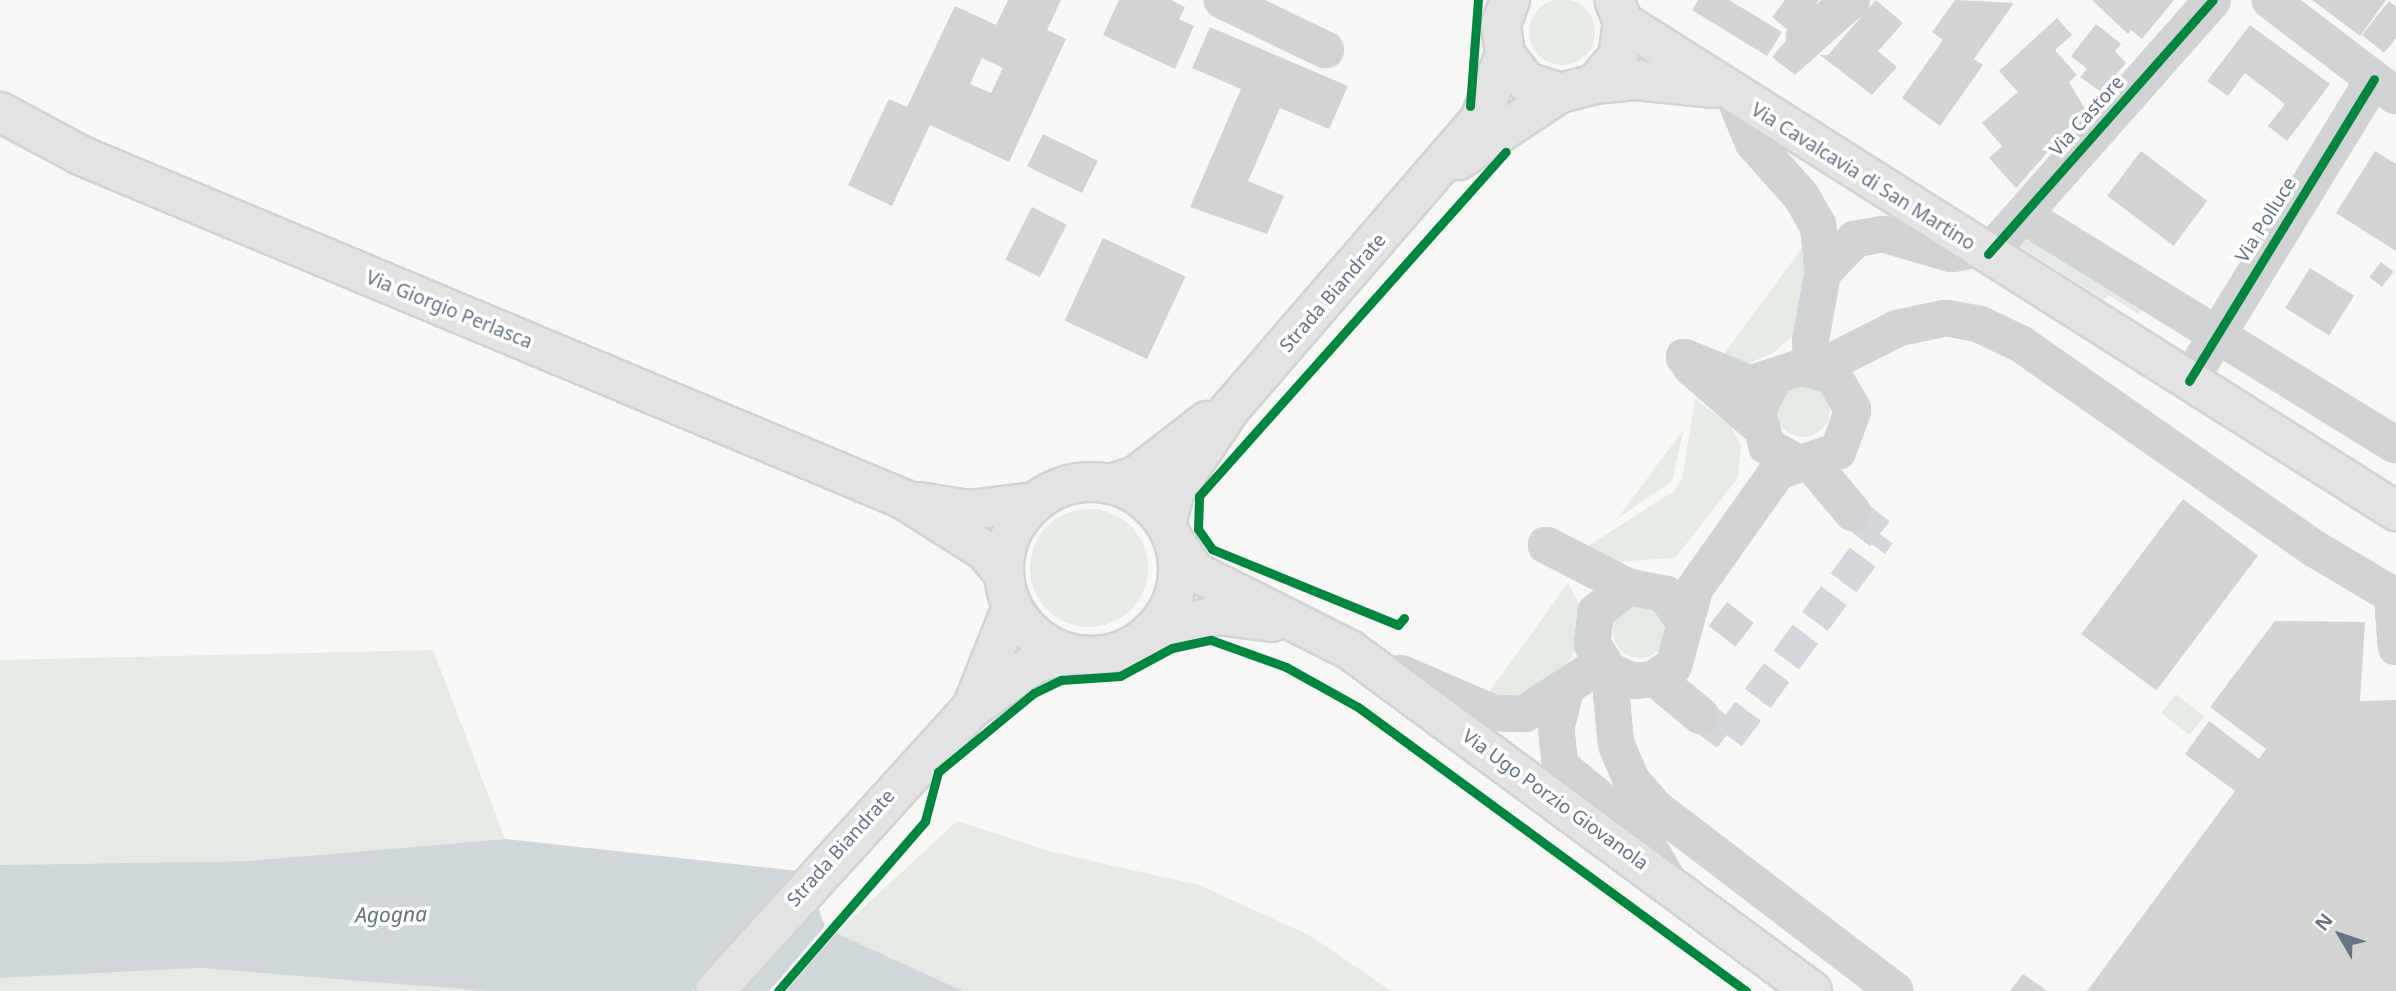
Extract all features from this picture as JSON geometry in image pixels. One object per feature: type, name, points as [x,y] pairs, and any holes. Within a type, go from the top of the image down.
[{"type":"main road","points":[[1510,0],[1501,25],[1505,55],[1527,82],[1578,89],[1618,57],[1619,7]]},
{"type":"main road","name":"Via Cavalcavia di San Martino","points":[[1619,7],[1727,93],[2396,511]]},
{"type":"main road","name":"Strada Biandrate","points":[[1170,533],[1180,483],[1230,409],[1434,176],[1479,119],[1505,55]]},
{"type":"main road","name":"Via Cavalcavia di San Martino","points":[[1578,89],[1636,80],[1727,93]]},
{"type":"main road","name":"Strada Biandrate","points":[[1434,176],[1578,89]]},
{"type":"main road","name":"Via Giorgio Perlasca","points":[[0,112],[82,156],[903,499],[985,551],[1008,590]]},
{"type":"main road","name":"Strada Biandrate","points":[[1110,484],[1136,476],[1230,409]]},
{"type":"main road","points":[[1110,484],[1142,499],[1170,533],[1176,590],[1151,633],[1113,654],[1070,654],[1026,628],[1008,590],[1011,534],[1035,502],[1058,488],[1110,484]]},
{"type":"main road","name":"Via Giorgio Perlasca","points":[[903,499],[968,510],[1035,502]]},
{"type":"main road","name":"Via Ugo Porzio Giovanola","points":[[1170,533],[1195,572],[1289,624],[1350,650],[1812,991]]},
{"type":"main road","name":"Strada Biandrate","points":[[971,709],[999,651],[1008,590]]},
{"type":"main road","name":"Via Ugo Porzio Giovanola","points":[[1151,633],[1218,615],[1289,624]]},
{"type":"main road","name":"Strada Biandrate","points":[[715,991],[831,857],[971,709],[1037,662],[1070,654]]},
{"type":"street","points":[[1222,0],[1326,50]]},
{"type":"street","points":[[1804,38],[1852,0]]},
{"type":"street","name":"Via Castore","points":[[1983,252],[2023,215],[2213,0]]},
{"type":"street","points":[[2270,0],[2385,88]]},
{"type":"street","name":"Via Polluce","points":[[2189,381],[2217,331],[2385,88]]},
{"type":"street","points":[[1596,612],[1642,588],[1691,572],[1761,467],[1760,399],[1797,365],[1823,272],[1818,225],[1801,196],[1753,142],[1727,93]]},
{"type":"street","points":[[2023,215],[2217,331],[2396,445]]},
{"type":"street","points":[[1823,272],[1855,239],[1883,234],[1952,254],[1983,252]]},
{"type":"street","points":[[1853,513],[1805,464],[1774,453],[1760,431],[1704,383],[1684,357],[1750,384],[1898,328],[1946,318],[1979,324],[2021,344],[2394,597],[2396,647]]},
{"type":"street","points":[[1672,887],[1639,831],[1560,765],[1556,727],[1565,692],[1578,675],[1605,668],[1632,681],[1662,675],[1682,651],[1684,621],[1695,588],[1777,472],[1805,464],[1848,439],[1853,410],[1841,383],[1797,365]]},
{"type":"street","points":[[1684,621],[1674,601],[1546,545],[1589,588],[1596,612],[1592,644],[1605,668],[1616,744],[1631,780],[1655,808],[1895,991]]},
{"type":"street","points":[[1350,650],[1493,713],[1524,714],[1565,692]]},
{"type":"street","points":[[1662,675],[1667,688],[1701,716]]},
{"type":"shaded area","points":[[1556,-1],[1568,-1],[1580,4],[1590,14],[1595,32],[1593,45],[1580,60],[1568,65],[1556,65],[1544,60],[1534,50],[1529,38],[1529,26],[1534,14],[1544,4]]},
{"type":"shaded area","points":[[1807,241],[1812,244],[1799,330],[1773,353],[1740,367],[1718,362]]},
{"type":"shaded area","points":[[2011,241],[2034,241],[2142,309],[2138,314],[2108,295],[2104,300]]},
{"type":"shaded area","points":[[1803,383],[1822,391],[1830,410],[1822,429],[1803,437],[1784,429],[1776,410],[1784,391]]},
{"type":"shaded area","points":[[1695,399],[1730,425],[1741,446],[1738,478],[1675,558],[1611,562],[1588,546],[1674,491],[1682,479]]},
{"type":"shaded area","points":[[1684,429],[1672,481],[1617,519]]},
{"type":"shaded area","points":[[1089,509],[1100,510],[1122,519],[1138,535],[1147,557],[1147,579],[1138,601],[1122,617],[1100,626],[1089,627],[1078,626],[1056,617],[1040,601],[1031,579],[1030,568],[1031,557],[1040,535],[1056,519],[1078,510]]},
{"type":"shaded area","points":[[1568,583],[1579,604],[1575,650],[1560,679],[1532,698],[1484,699]]},
{"type":"shaded area","points":[[1640,604],[1659,612],[1667,631],[1659,650],[1640,658],[1621,650],[1613,631],[1621,612]]},
{"type":"shaded area","points":[[433,650],[505,839],[248,861],[0,865],[0,660]]},
{"type":"shaded area","points":[[2176,694],[2204,716],[2190,735],[2161,713]]},
{"type":"shaded area","points":[[957,821],[1048,851],[1199,885],[1311,936],[1391,991],[963,991],[836,933]]},
{"type":"shaded area","points":[[200,968],[486,991],[0,991],[0,978]]},
{"type":"water","name":"Agogna","points":[[505,839],[798,871],[692,991],[486,991],[200,968],[0,978],[0,865],[248,861]]},
{"type":"water","points":[[814,897],[825,926],[769,991],[734,991]]},
{"type":"water","points":[[836,933],[963,991],[786,991]]},
{"type":"building","points":[[1008,0],[1061,0],[1047,30],[1066,39],[1009,162],[930,125],[892,206],[848,185],[889,99],[907,107],[955,6],[996,25]],"holes":[[[982,58],[1003,68],[991,93],[970,84]]]},
{"type":"building","points":[[1119,0],[1171,0],[1185,7],[1179,19],[1194,26],[1175,69],[1103,35]]},
{"type":"building","points":[[1698,0],[1729,0],[1782,32],[1767,56],[1692,10]]},
{"type":"building","points":[[1785,0],[1819,0],[1793,34],[1772,17]]},
{"type":"building","points":[[1876,0],[1903,23],[1878,51],[1897,67],[1872,95],[1820,55],[1828,55]]},
{"type":"building","points":[[1955,0],[2014,3],[1974,59],[1983,65],[1940,126],[1902,98],[1943,40],[1932,32]]},
{"type":"building","points":[[2092,0],[2174,0],[2142,39],[2131,30],[2128,34]]},
{"type":"building","points":[[2312,0],[2386,0],[2360,36]]},
{"type":"building","points":[[2389,1],[2396,7],[2396,38],[2384,53],[2362,35]]},
{"type":"building","points":[[1855,8],[1861,16],[1795,75],[1772,57],[1788,38],[1811,56],[1804,48]]},
{"type":"building","points":[[2057,18],[2072,35],[2055,50],[2077,75],[2069,82],[2085,109],[2016,188],[1989,158],[2002,146],[1982,123],[2018,92],[1999,71]]},
{"type":"building","points":[[2096,24],[2121,44],[2115,51],[2126,63],[2101,92],[2080,77],[2087,69],[2071,56]]},
{"type":"building","points":[[2250,25],[2330,84],[2287,141],[2268,126],[2285,104],[2245,73],[2228,96],[2207,81]]},
{"type":"building","points":[[1210,27],[1348,86],[1329,129],[1280,108],[1248,181],[1284,196],[1267,234],[1190,207],[1241,89],[1192,68]]},
{"type":"building","points":[[1043,134],[1098,161],[1082,193],[1027,166]]},
{"type":"building","points":[[2141,151],[2207,201],[2174,246],[2107,196]]},
{"type":"building","points":[[2375,151],[2396,164],[2396,251],[2336,213]]},
{"type":"building","points":[[1032,207],[1067,225],[1040,277],[1005,260]]},
{"type":"building","points":[[1103,238],[1185,276],[1147,359],[1065,320]]},
{"type":"building","points":[[2381,262],[2394,272],[2382,287],[2369,277]]},
{"type":"building","points":[[2310,268],[2354,296],[2329,335],[2285,308]]},
{"type":"building","points":[[2183,499],[2258,556],[2156,691],[2081,634]]},
{"type":"building","points":[[1727,602],[1754,623],[1735,647],[1709,626]]},
{"type":"building","points":[[2275,621],[2365,622],[2360,701],[2396,700],[2396,991],[2087,991],[2235,791],[2185,754],[2209,721],[2259,759],[2266,749],[2210,707]]},
{"type":"building","points":[[2023,974],[2036,983],[2047,991],[2010,991]]},
{"type":"tunnel","points":[[1701,716],[1729,737],[1880,534],[1853,513]]},
{"type":"cycle path","points":[[1470,106],[1478,0]]},
{"type":"cycle path","points":[[1988,254],[2213,0]]},
{"type":"cycle path","points":[[2189,381],[2374,79]]},
{"type":"cycle path","points":[[1404,618],[1398,625],[1212,549],[1198,529],[1199,496],[1506,152]]},
{"type":"cycle path","points":[[778,991],[925,821],[938,772],[1034,693],[1061,680],[1120,676],[1172,648],[1211,640],[1286,667],[1358,707],[1746,991]]}]
